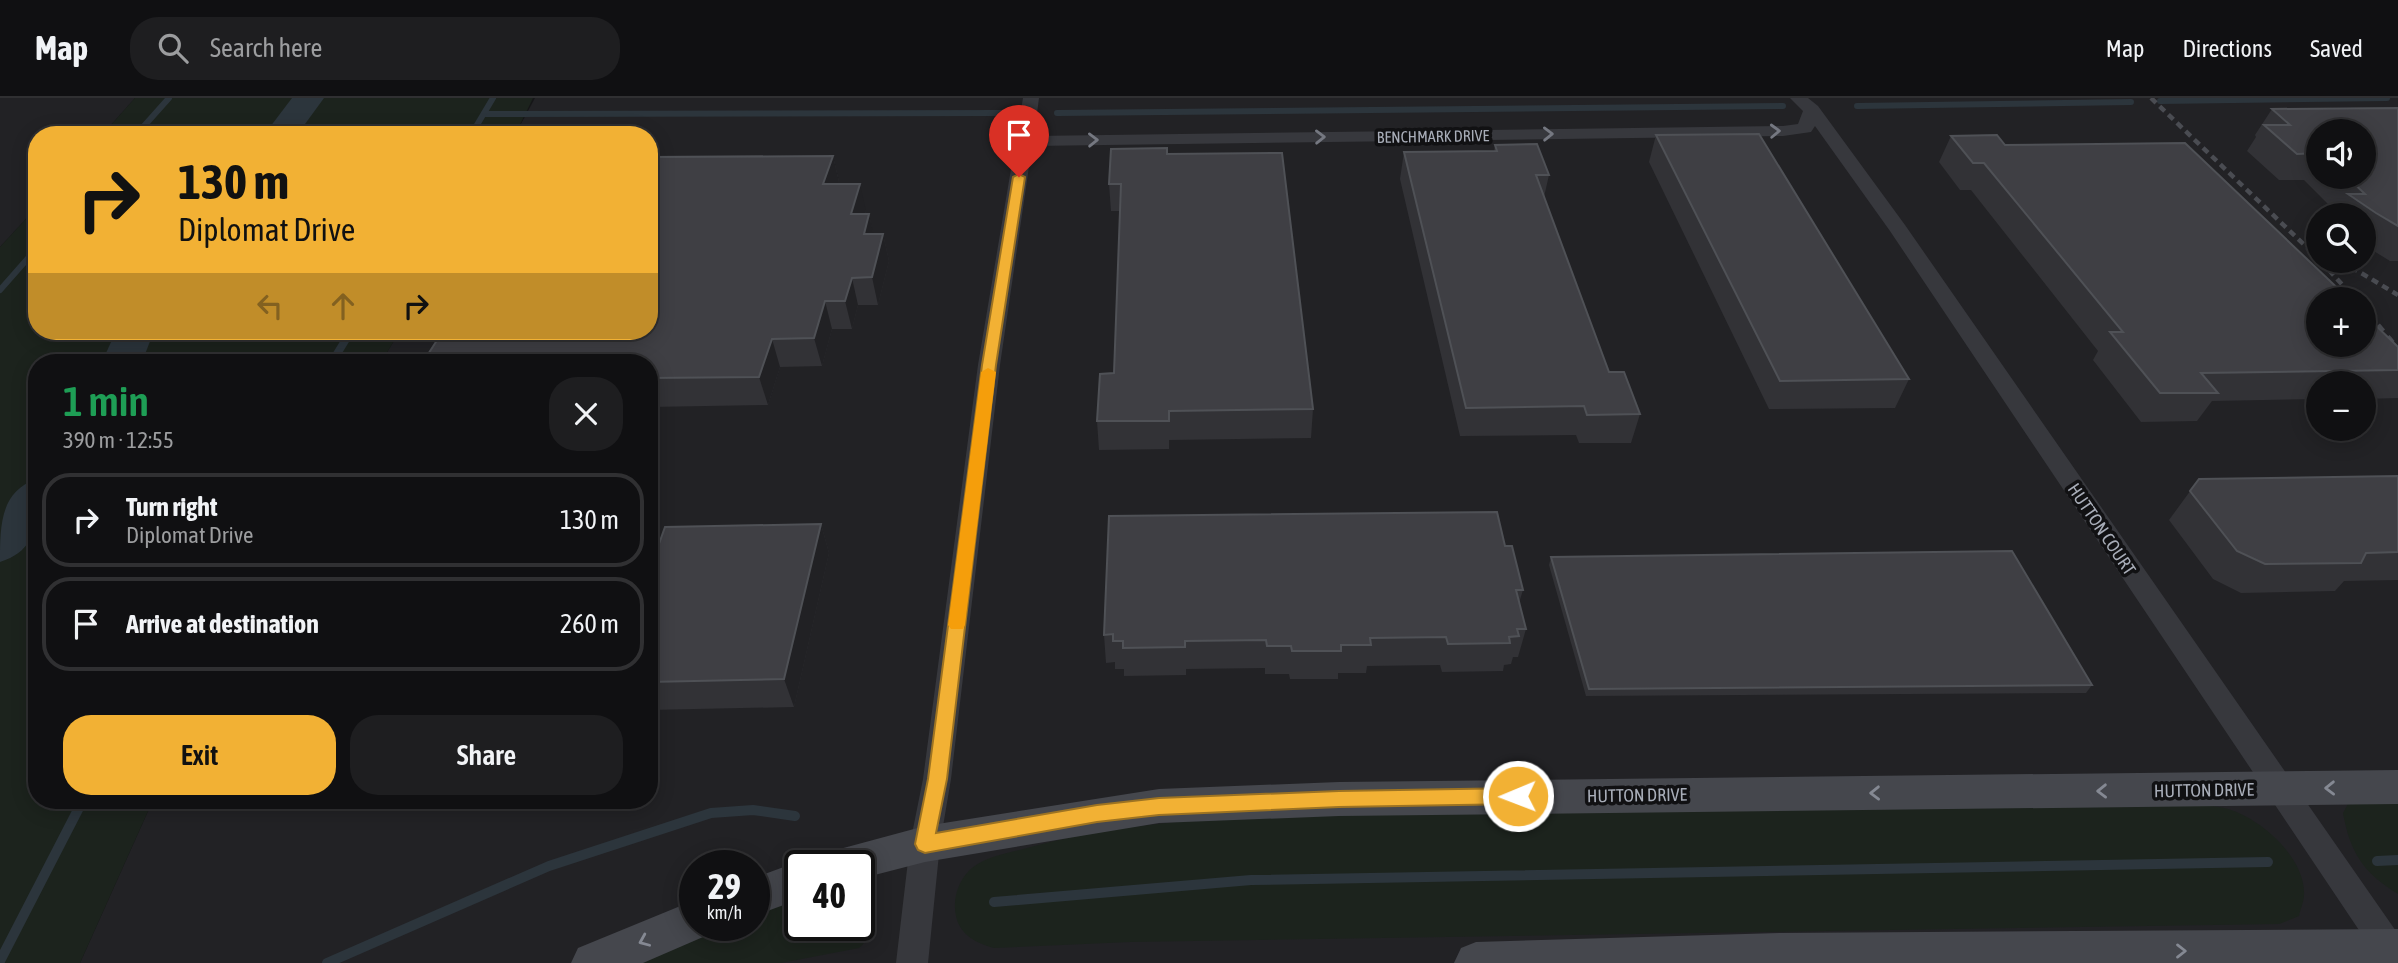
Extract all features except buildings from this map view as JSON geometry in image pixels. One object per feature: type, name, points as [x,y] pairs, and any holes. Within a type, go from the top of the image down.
[{"type":"street","points":[[912,963],[925,844],[937,779],[989,365],[1031,98]]},
{"type":"street","name":"BENCHMARK DRIVE","points":[[1025,141],[1783,131],[1805,128],[1805,104]]},
{"type":"street","name":"HUTTON COURT","points":[[1805,104],[1898,229],[2280,789],[2394,949]]},
{"type":"street","name":"HUTTON DRIVE","points":[[875,857],[925,844],[1159,806],[1325,799],[2398,787]]},
{"type":"street","points":[[593,963],[679,927]]},
{"type":"street","points":[[1476,963],[1779,953],[2394,949]]},
{"type":"shaded area","points":[[0,98],[135,98],[110,126],[28,126],[28,217],[0,247]]},
{"type":"shaded area","points":[[135,98],[533,98],[519,126],[110,126]]},
{"type":"shaded area","points":[[535,98],[2398,98],[2398,963],[80,963],[149,809],[658,809],[658,354],[386,354],[394,340],[658,340],[658,126],[520,126]]},
{"type":"shaded area","points":[[28,217],[28,340],[394,340],[386,354],[28,354],[28,809],[149,809],[80,963],[0,963],[0,247]]},
{"type":"shaded area","points":[[2398,797],[2398,894],[2376,878],[2360,860],[2350,839],[2343,813],[2349,802]]},
{"type":"shaded area","points":[[2185,804],[2228,809],[2267,830],[2289,854],[2303,881],[2304,897],[2299,916],[2279,924],[1130,942],[994,948],[975,941],[965,933],[958,923],[955,909],[956,896],[963,878],[972,868],[991,858],[1093,833],[1191,821],[1291,815]]},
{"type":"shaded area","points":[[784,902],[784,941],[866,941],[859,948],[781,963],[639,963],[690,941],[770,941],[770,908]]},
{"type":"waterway","points":[[144,126],[169,98]]},
{"type":"waterway","points":[[287,126],[308,98]]},
{"type":"waterway","points":[[476,126],[493,98]]},
{"type":"waterway","points":[[2160,101],[2387,98]]},
{"type":"waterway","points":[[1857,106],[2131,102]]},
{"type":"waterway","points":[[1057,113],[1783,106]]},
{"type":"waterway","points":[[484,114],[1001,113]]},
{"type":"waterway","points":[[0,290],[28,258]]},
{"type":"waterway","points":[[125,354],[131,340]]},
{"type":"waterway","points":[[337,354],[345,340]]},
{"type":"waterway","points":[[0,545],[28,506]]},
{"type":"waterway","points":[[0,961],[78,809]]},
{"type":"waterway","points":[[327,963],[549,866],[711,813],[753,810],[795,816]]},
{"type":"waterway","points":[[2377,861],[2398,860]]},
{"type":"waterway","points":[[994,902],[1251,880],[2268,862]]},
{"type":"railway","points":[[2151,98],[2306,247]]},
{"type":"railway","points":[[2332,273],[2344,287]]},
{"type":"railway","points":[[2361,273],[2398,295]]},
{"type":"railway","points":[[2376,323],[2379,327]]},
{"type":"railway","points":[[2378,325],[2398,349]]},
{"type":"slow traffic","points":[[957,625],[988,372]]},
{"type":"route","points":[[1019,177],[989,365],[937,779],[925,844],[1159,806],[1518,796]]}]
